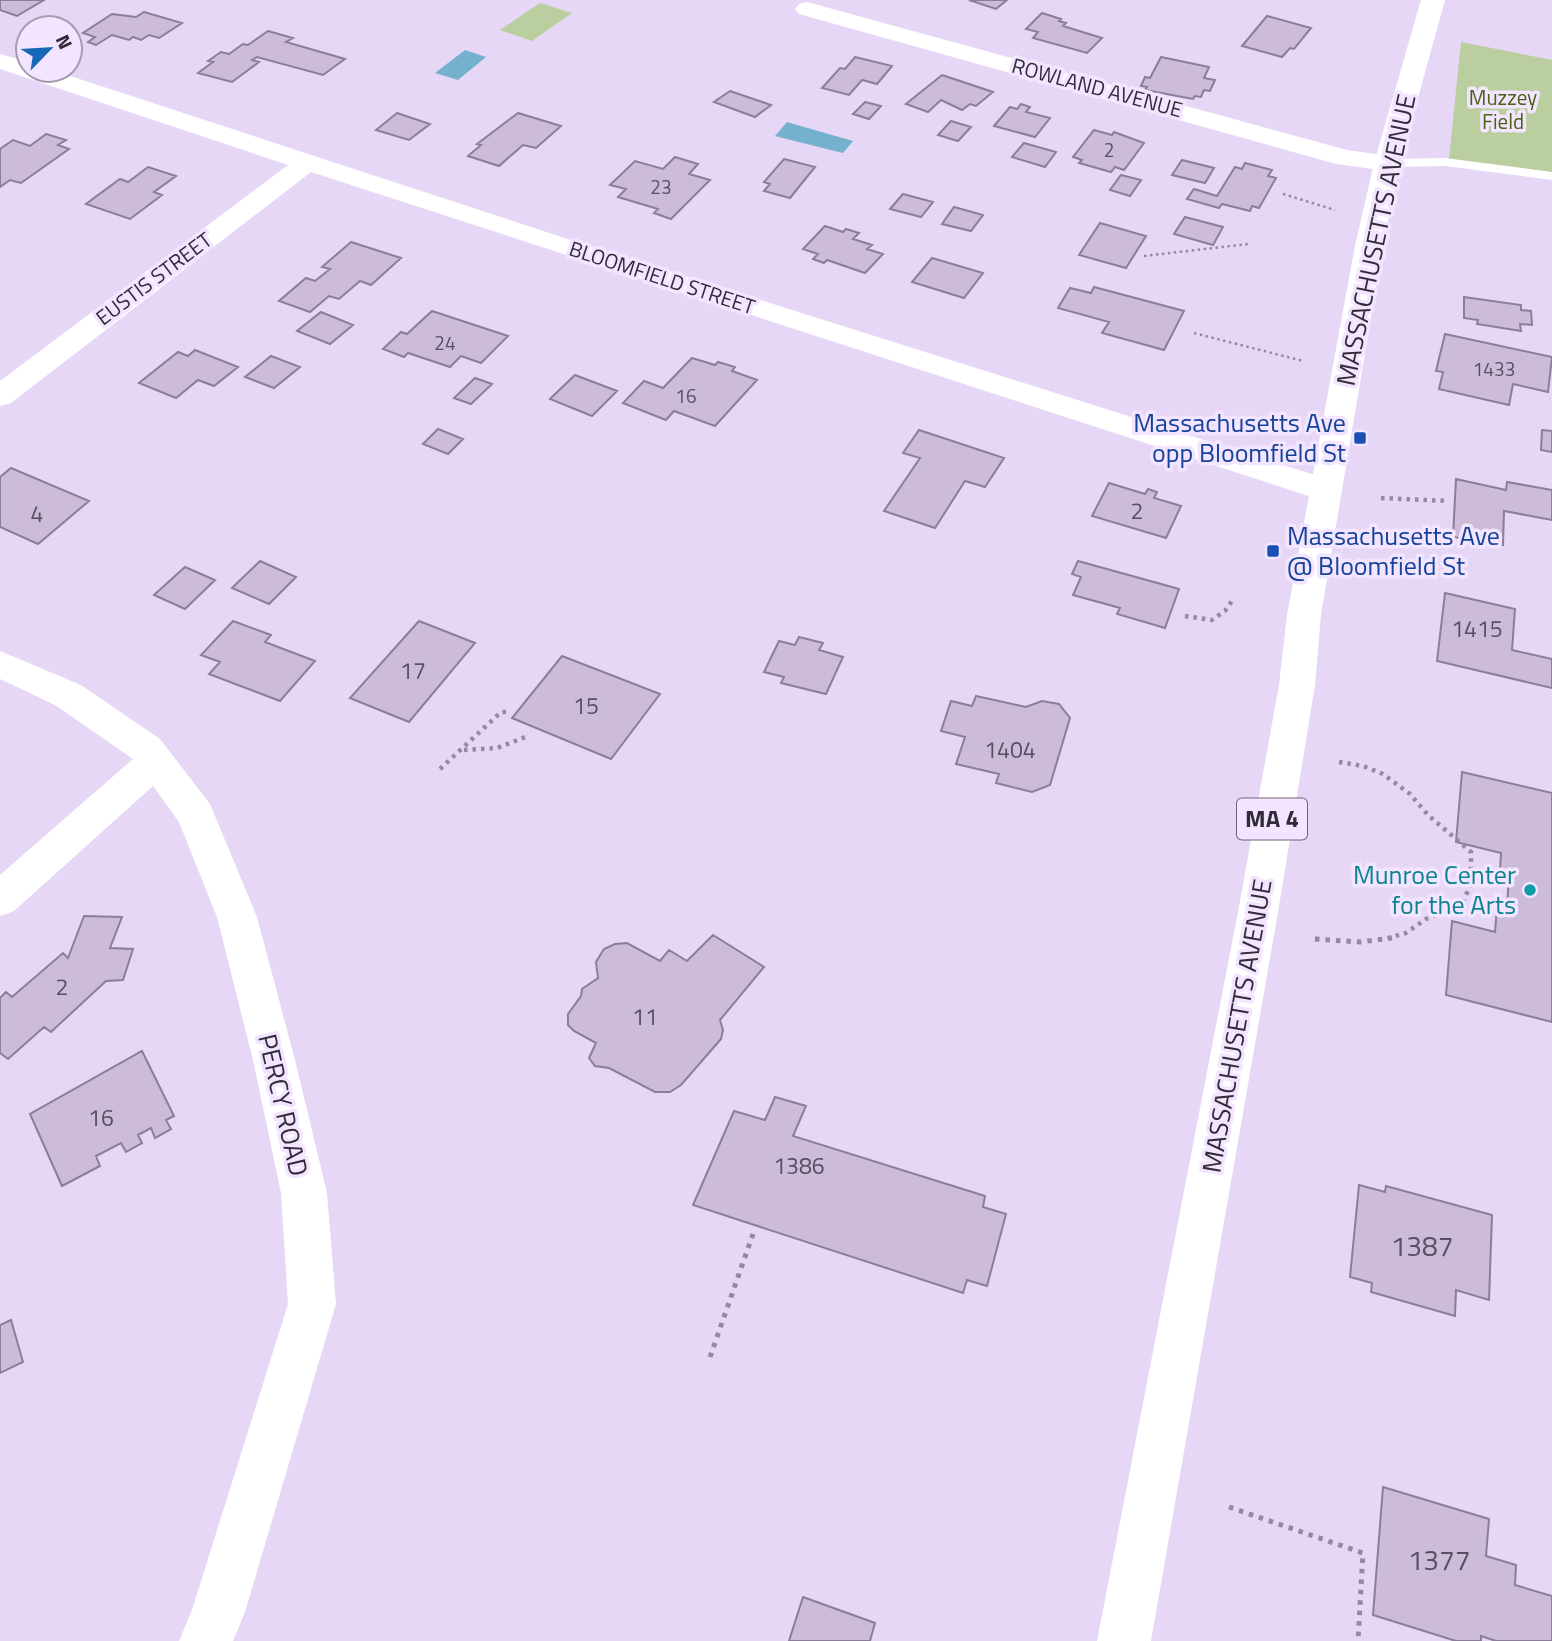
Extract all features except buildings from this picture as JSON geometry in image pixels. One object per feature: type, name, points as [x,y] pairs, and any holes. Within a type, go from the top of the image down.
[{"type":"street","name":"MASSACHUSETTS AVENUE","points":[[1124,1641],[1258,912],[1297,685],[1304,615],[1369,246],[1387,163],[1433,0]]},
{"type":"street","name":"ROWLAND AVENUE","points":[[807,9],[1345,158],[1387,163]]},
{"type":"street","name":"BLOOMFIELD STREET","points":[[0,61],[1326,490]]},
{"type":"street","name":"EUSTIS STREET","points":[[0,396],[308,162]]},
{"type":"street","name":"PERCY ROAD","points":[[0,664],[68,695],[147,749],[196,815],[237,917],[274,1060],[304,1193],[312,1304],[218,1612],[206,1641]]},
{"type":"street","points":[[0,899],[156,761]]},
{"type":"lane","points":[[1387,163],[1445,163],[1552,176]]},
{"type":"path","points":[[1283,194],[1335,210]]},
{"type":"path","points":[[1144,256],[1176,250],[1225,250],[1248,244]]},
{"type":"path","points":[[1194,333],[1303,361]]},
{"type":"path","points":[[1381,498],[1449,501]]},
{"type":"path","points":[[1185,616],[1212,620],[1226,611],[1234,598]]},
{"type":"path","points":[[440,769],[464,750],[501,712],[509,712]]},
{"type":"path","points":[[464,750],[509,747],[528,736]]},
{"type":"path","points":[[1315,939],[1361,943],[1409,932],[1427,919],[1453,913],[1468,896],[1472,874],[1471,852],[1428,815],[1409,794],[1383,774],[1363,766],[1339,762]]},
{"type":"path","points":[[710,1357],[752,1234]]},
{"type":"path","points":[[1229,1507],[1363,1553],[1358,1641]]},
{"type":"green space","points":[[540,3],[572,13],[532,41],[500,30]]},
{"type":"green space","name":"Muzzey Field","points":[[1461,42],[1552,60],[1552,174],[1449,159]]},
{"type":"water","points":[[465,50],[486,57],[458,80],[435,73]]},
{"type":"water","points":[[787,122],[853,141],[843,153],[775,136]]},
{"type":"place","name":"Massachusetts Ave opp Bloomfield St","points":[[1360,438]]},
{"type":"place","name":"Massachusetts Ave @ Bloomfield St","points":[[1273,551]]},
{"type":"place","name":"Munroe Center for the Arts","points":[[1530,890]]}]
